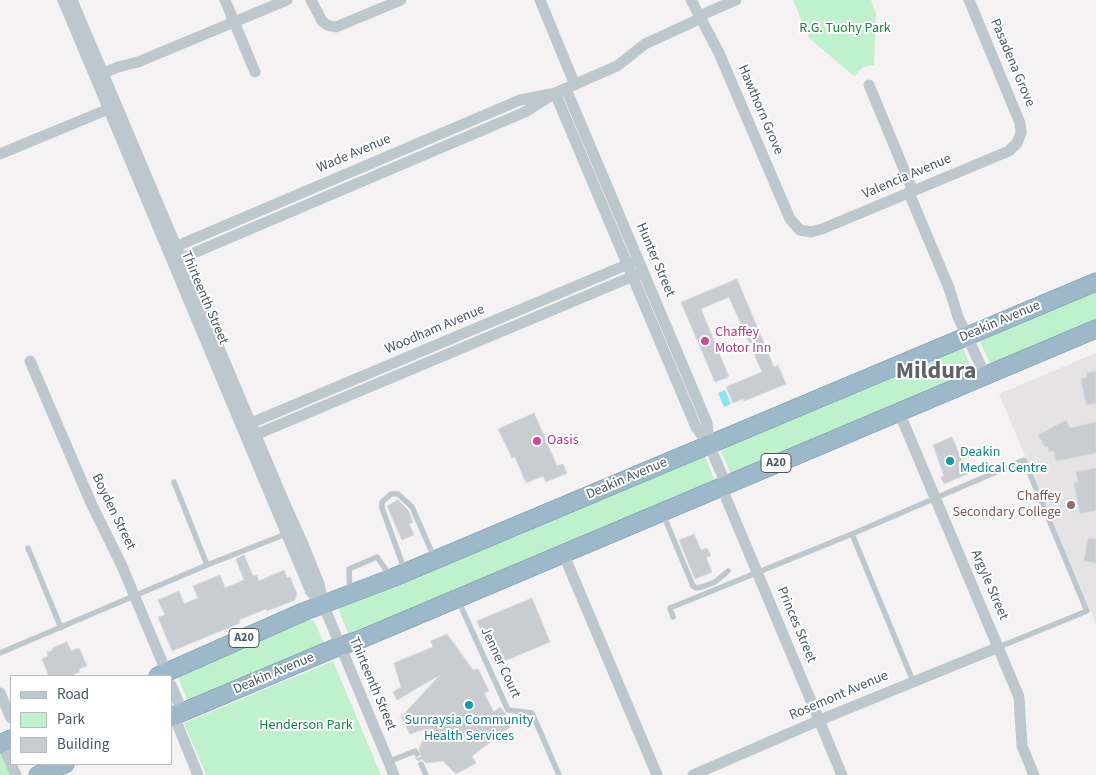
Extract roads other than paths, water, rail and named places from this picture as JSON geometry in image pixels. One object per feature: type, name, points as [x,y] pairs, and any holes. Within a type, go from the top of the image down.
[{"type":"highway","name":"Deakin Avenue","points":[[172,675],[323,604],[399,575],[1096,282]]},
{"type":"highway","name":"Deakin Avenue","points":[[176,715],[340,646],[355,642],[1096,329]]},
{"type":"highway","points":[[38,775],[63,765]]},
{"type":"street","name":"Thirteenth Street","points":[[63,0],[113,108],[251,437],[284,502],[292,532],[319,584],[323,604],[394,775]]},
{"type":"street","name":"Thirteenth Street","points":[[72,0],[100,78]]},
{"type":"street","points":[[225,0],[255,72]]},
{"type":"street","points":[[100,78],[287,0]]},
{"type":"street","points":[[311,0],[322,21],[327,25],[336,27],[401,0]]},
{"type":"street","name":"Hunter Street","points":[[540,0],[565,89],[629,271],[696,428],[709,445]]},
{"type":"street","name":"Hawthorn Grove","points":[[691,0],[719,53],[790,219],[800,230]]},
{"type":"street","name":"Wade Avenue","points":[[177,260],[525,112],[565,89],[617,66],[645,44],[736,0]]},
{"type":"street","name":"Pasadena Grove","points":[[969,0],[1022,128],[1020,139]]},
{"type":"street","points":[[869,85],[954,306],[985,375]]},
{"type":"street","name":"Hunter Street","points":[[565,89],[707,423],[709,445],[723,485]]},
{"type":"street","name":"Wade Avenue","points":[[172,248],[520,100],[565,89]]},
{"type":"street","points":[[0,154],[113,108]]},
{"type":"street","name":"Valencia Avenue","points":[[800,230],[816,232],[1009,151],[1020,139]]},
{"type":"street","name":"Woodham Avenue","points":[[251,437],[629,271],[638,260]]},
{"type":"street","name":"Woodham Avenue","points":[[246,425],[629,271],[643,272]]},
{"type":"street","name":"Boyden Street","points":[[30,361],[91,503],[114,548],[135,596],[165,675]]},
{"type":"street","name":"Argyle Street","points":[[899,412],[1019,697],[1022,746],[1034,775]]},
{"type":"street","name":"Princes Street","points":[[723,485],[842,775]]},
{"type":"street","points":[[563,553],[657,775]]},
{"type":"street","name":"Rosemont Avenue","points":[[692,775],[913,681],[999,647]]},
{"type":"street","points":[[0,693],[10,716]]},
{"type":"street","name":"Boyden Street","points":[[172,700],[198,775]]},
{"type":"street","points":[[3,741],[10,759]]},
{"type":"lane","points":[[674,617],[670,608],[936,499],[1024,460],[1087,611],[999,647]]},
{"type":"lane","points":[[174,482],[207,565]]},
{"type":"lane","points":[[399,575],[382,508],[382,502],[385,497],[391,494],[398,494],[412,507],[435,560]]},
{"type":"lane","points":[[662,512],[693,586],[702,588],[715,582],[728,571]]},
{"type":"lane","points":[[0,653],[207,565],[292,532]]},
{"type":"lane","points":[[852,534],[913,681]]},
{"type":"lane","points":[[28,548],[61,628]]},
{"type":"lane","points":[[350,594],[349,569],[377,557],[399,575]]},
{"type":"lane","name":"Jenner Court","points":[[457,598],[508,710],[532,713],[559,775]]},
{"type":"lane","points":[[388,762],[415,751],[417,754]]},
{"type":"lane","points":[[421,764],[426,775]]},
{"type":"water","points":[[725,390],[731,404],[724,407],[718,393]]},
{"type":"place","name":"Chaffey Motor Inn","points":[[705,341]]},
{"type":"place","name":"Oasis","points":[[537,441]]},
{"type":"place","name":"Deakin Medical Centre","points":[[950,461]]},
{"type":"place","name":"Chaffey Secondary College","points":[[1071,505]]},
{"type":"place","name":"Sunraysia Community Health Services","points":[[469,705]]},
{"type":"district","name":"Mildura","points":[[936,373]]},
{"type":"park label","name":"R.G. Tuohy Park","points":[[845,29]]},
{"type":"park label","name":"Henderson Park","points":[[306,726]]}]
